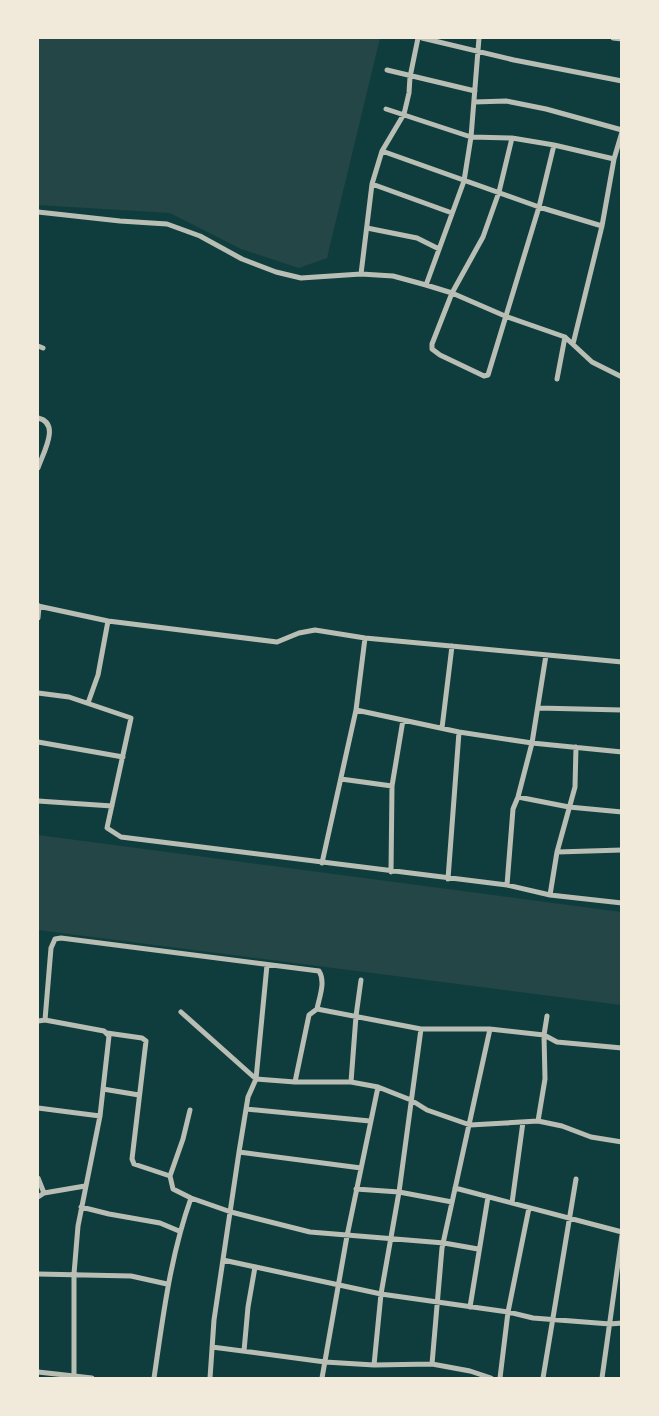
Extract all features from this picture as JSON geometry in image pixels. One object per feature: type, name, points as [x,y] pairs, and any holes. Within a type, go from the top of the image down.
[{"type":"street","points":[[360,274],[372,184],[382,151],[404,114],[420,38],[514,60],[621,81]]},
{"type":"street","points":[[426,285],[464,181],[471,137],[479,38]]},
{"type":"street","points":[[613,38],[621,39]]},
{"type":"street","points":[[387,70],[475,91]]},
{"type":"street","points":[[474,102],[506,101],[546,109],[621,131],[602,226],[573,344]]},
{"type":"street","points":[[386,109],[471,137],[512,138],[614,159]]},
{"type":"street","points":[[512,138],[499,192],[483,237],[452,293],[432,344],[432,350],[440,355],[484,376],[488,375],[539,207],[554,145]]},
{"type":"street","points":[[382,151],[539,207],[602,226]]},
{"type":"street","points":[[372,184],[452,213]]},
{"type":"street","points":[[38,212],[167,224],[200,236],[242,259],[276,272],[301,278],[360,274],[393,276],[426,285],[565,337],[592,362],[621,377]]},
{"type":"street","points":[[367,228],[417,238],[439,249]]},
{"type":"street","points":[[557,379],[565,337]]},
{"type":"street","points":[[38,418],[44,419],[49,424],[50,433],[38,466]]},
{"type":"street","points":[[38,618],[38,606],[108,621],[278,642],[298,633],[315,630],[365,638],[621,662]]},
{"type":"street","points":[[88,703],[98,675],[108,621]]},
{"type":"street","points":[[322,863],[356,710],[365,638]]},
{"type":"street","points":[[442,728],[452,646]]},
{"type":"street","points":[[507,885],[513,809],[532,743],[546,655]]},
{"type":"street","points":[[38,693],[69,697],[131,718],[107,828],[121,837],[507,885],[550,895],[621,903]]},
{"type":"street","points":[[538,708],[621,710]]},
{"type":"street","points":[[356,710],[459,732],[532,743],[621,752]]},
{"type":"street","points":[[391,872],[392,786],[403,720]]},
{"type":"street","points":[[448,879],[459,732]]},
{"type":"street","points":[[38,742],[123,757]]},
{"type":"street","points":[[550,895],[557,852],[575,787],[576,747]]},
{"type":"street","points":[[340,779],[392,786]]},
{"type":"street","points":[[518,797],[569,807],[621,812]]},
{"type":"street","points":[[38,801],[112,806]]},
{"type":"street","points":[[557,852],[621,850]]},
{"type":"street","points":[[45,1020],[51,948],[55,939],[319,971],[322,982],[317,1009],[309,1015],[295,1082]]},
{"type":"street","points":[[210,1378],[223,1260],[239,1152],[248,1097],[256,1079],[267,965]]},
{"type":"street","points":[[351,1082],[361,980]]},
{"type":"street","points":[[317,1009],[420,1029],[490,1029],[544,1035],[557,1042],[621,1048]]},
{"type":"street","points":[[180,1012],[256,1079],[351,1082],[378,1087],[411,1100],[427,1110],[470,1125],[538,1121],[562,1126],[591,1137],[621,1142]]},
{"type":"street","points":[[538,1121],[545,1078],[544,1035],[547,1016]]},
{"type":"street","points":[[38,1021],[45,1020],[108,1034],[142,1038],[146,1041],[133,1162],[170,1176]]},
{"type":"street","points":[[374,1365],[381,1294],[399,1192],[420,1029]]},
{"type":"street","points":[[432,1364],[444,1243],[490,1029]]},
{"type":"street","points":[[74,1377],[74,1274],[81,1207],[100,1116],[108,1034]]},
{"type":"street","points":[[322,1378],[356,1189],[378,1087]]},
{"type":"street","points":[[103,1089],[140,1095]]},
{"type":"street","points":[[38,1108],[100,1116]]},
{"type":"street","points":[[246,1109],[370,1121]]},
{"type":"street","points":[[190,1110],[170,1176],[173,1189],[191,1198],[231,1212],[310,1232],[444,1243],[478,1249]]},
{"type":"street","points":[[512,1203],[523,1122]]},
{"type":"street","points":[[239,1152],[361,1168]]},
{"type":"street","points":[[38,1178],[44,1192]]},
{"type":"street","points":[[543,1378],[576,1179]]},
{"type":"street","points":[[38,1197],[44,1192],[85,1186]]},
{"type":"street","points":[[455,1188],[621,1234],[602,1378]]},
{"type":"street","points":[[356,1189],[399,1192],[452,1202]]},
{"type":"street","points":[[470,1307],[488,1197]]},
{"type":"street","points":[[154,1378],[167,1284],[191,1198]]},
{"type":"street","points":[[81,1207],[160,1223],[180,1231]]},
{"type":"street","points":[[500,1378],[508,1312],[529,1208]]},
{"type":"street","points":[[223,1260],[381,1294],[508,1312],[533,1318],[621,1323]]},
{"type":"street","points":[[244,1351],[255,1267]]},
{"type":"street","points":[[38,1274],[131,1276],[167,1284]]},
{"type":"street","points":[[212,1347],[325,1362],[374,1365],[432,1364],[470,1371],[491,1378]]},
{"type":"street","points":[[38,1372],[92,1378]]},
{"type":"shaded area","points":[[38,38],[380,38],[327,258],[299,268],[241,249],[170,213],[38,205]]},
{"type":"shaded area","points":[[38,835],[621,912],[621,1005],[38,930]]}]
